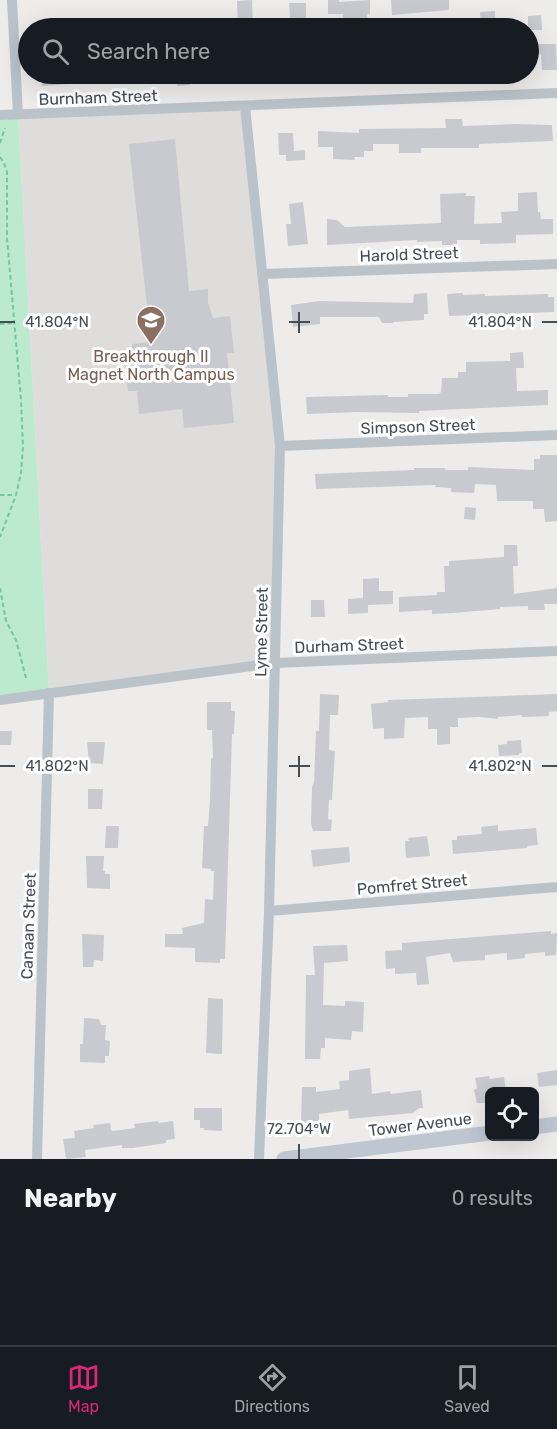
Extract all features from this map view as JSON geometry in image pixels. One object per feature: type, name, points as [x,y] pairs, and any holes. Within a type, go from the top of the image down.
[{"type":"main road","points":[[539,1126],[557,1124]]},
{"type":"main road","name":"Tower Avenue","points":[[284,1159],[485,1134]]},
{"type":"street","points":[[12,0],[18,114]]},
{"type":"street","name":"Burnham Street","points":[[0,115],[557,93]]},
{"type":"street","name":"Lyme Street","points":[[245,106],[280,446],[259,1159]]},
{"type":"street","name":"Harold Street","points":[[262,274],[557,264]]},
{"type":"street","name":"Simpson Street","points":[[280,446],[557,435]]},
{"type":"street","name":"Durham Street","points":[[0,700],[275,663],[557,651]]},
{"type":"street","name":"Canaan Street","points":[[37,1159],[49,693]]},
{"type":"street","name":"Pomfret Street","points":[[268,911],[557,887]]},
{"type":"path","points":[[0,143],[5,128]]},
{"type":"path","points":[[0,157],[7,172],[8,238],[23,447],[16,495],[0,537]]},
{"type":"path","points":[[0,324],[14,323]]},
{"type":"path","points":[[0,495],[16,495]]},
{"type":"path","points":[[0,588],[4,612],[16,640],[26,678]]},
{"type":"path","points":[[0,610],[4,612]]},
{"type":"shaded area","name":"Breakthrough II Magnet North Campus","points":[[245,106],[280,446],[275,663],[49,693],[18,114]]},
{"type":"green space","points":[[18,114],[49,693],[0,700],[0,115]]},
{"type":"building","points":[[252,0],[253,18],[238,18],[237,1]]},
{"type":"building","points":[[328,0],[339,0],[339,2],[370,0],[370,14],[367,14],[367,18],[343,18],[343,14],[328,14]]},
{"type":"building","points":[[391,0],[449,0],[449,10],[392,15]]},
{"type":"building","points":[[289,3],[306,3],[306,18],[290,18]]},
{"type":"building","points":[[495,11],[495,18],[480,18],[480,12]]},
{"type":"building","points":[[541,15],[542,30],[539,30],[539,18],[528,18],[528,16]]},
{"type":"building","points":[[539,44],[556,44],[557,70],[542,70],[541,54],[539,54]]},
{"type":"building","points":[[42,84],[69,84],[42,86]]},
{"type":"building","points":[[445,119],[462,119],[463,126],[552,125],[553,141],[479,144],[479,148],[421,148],[421,153],[399,153],[399,144],[373,144],[373,151],[364,151],[364,157],[354,157],[355,160],[333,159],[333,147],[318,147],[318,131],[359,133],[359,129],[446,128]]},
{"type":"building","points":[[278,133],[293,133],[294,151],[305,150],[305,160],[286,161],[286,155],[279,155]]},
{"type":"building","points":[[175,139],[189,291],[208,289],[208,303],[213,318],[230,316],[234,353],[227,353],[234,423],[184,428],[182,409],[139,414],[137,391],[128,391],[124,353],[132,352],[132,344],[151,342],[129,144]]},
{"type":"building","points":[[537,192],[538,212],[540,212],[541,219],[553,219],[553,234],[516,235],[516,243],[480,244],[480,240],[457,240],[457,245],[442,245],[442,241],[417,242],[417,240],[327,245],[327,219],[337,220],[345,227],[441,223],[440,194],[466,193],[466,196],[475,196],[474,224],[502,223],[501,212],[518,211],[518,193]]},
{"type":"building","points":[[303,202],[308,244],[288,246],[286,224],[291,224],[289,204]]},
{"type":"building","points":[[427,293],[428,314],[424,314],[424,320],[382,323],[379,317],[320,317],[320,324],[293,327],[291,305],[319,301],[413,303],[414,294]]},
{"type":"building","points":[[463,293],[463,295],[485,294],[485,296],[548,294],[548,297],[554,297],[554,312],[449,316],[447,294]]},
{"type":"building","points":[[523,352],[524,368],[516,368],[517,391],[548,390],[548,405],[419,411],[419,413],[307,414],[306,397],[388,395],[388,397],[408,397],[408,394],[439,394],[442,378],[458,378],[458,372],[466,372],[466,362],[510,361],[510,353]]},
{"type":"building","points":[[540,455],[557,455],[557,521],[545,522],[544,509],[533,509],[533,501],[497,501],[496,485],[475,484],[474,493],[451,492],[451,488],[435,487],[436,485],[316,489],[315,474],[414,470],[414,468],[468,470],[468,467],[534,470],[534,459],[540,459]]},
{"type":"building","points":[[465,507],[476,508],[475,520],[464,519]]},
{"type":"building","points":[[504,545],[517,545],[518,566],[513,566],[514,594],[557,588],[557,604],[544,604],[545,610],[528,610],[528,606],[432,614],[432,610],[399,612],[399,597],[437,595],[437,592],[445,592],[444,566],[449,566],[449,561],[504,557]]},
{"type":"building","points":[[379,578],[379,591],[393,591],[393,604],[368,605],[368,613],[348,614],[348,599],[363,598],[363,579]]},
{"type":"building","points":[[311,600],[324,600],[325,617],[311,617]]},
{"type":"building","points":[[320,694],[339,695],[338,715],[330,715],[329,750],[335,751],[332,800],[329,800],[328,819],[332,820],[331,831],[313,831],[311,823]]},
{"type":"building","points":[[557,694],[557,711],[549,712],[549,716],[522,717],[522,715],[498,717],[498,719],[458,718],[458,727],[450,727],[450,744],[437,745],[437,729],[428,729],[428,717],[405,718],[404,738],[384,739],[384,728],[373,729],[371,704],[388,702],[388,700]]},
{"type":"building","points":[[207,702],[231,702],[231,711],[235,711],[234,734],[232,734],[225,959],[220,959],[220,963],[195,962],[195,948],[165,947],[165,934],[183,934],[182,928],[204,923],[205,899],[213,900],[214,871],[202,868],[204,826],[208,826],[211,758],[213,758],[212,730],[207,730]]},
{"type":"building","points":[[0,731],[12,731],[11,745],[0,745]]},
{"type":"building","points":[[521,740],[522,753],[499,756],[498,745],[507,744],[507,741]]},
{"type":"building","points":[[87,742],[105,742],[103,764],[89,763]]},
{"type":"building","points":[[88,789],[103,789],[102,809],[88,809]]},
{"type":"building","points":[[498,825],[498,831],[536,828],[538,845],[527,846],[527,848],[453,854],[452,840],[457,840],[457,836],[482,834],[481,827]]},
{"type":"building","points":[[106,826],[119,826],[118,848],[105,848]]},
{"type":"building","points":[[427,836],[430,856],[406,858],[405,841],[409,841],[408,838]]},
{"type":"building","points":[[349,847],[350,862],[313,867],[311,850]]},
{"type":"building","points":[[86,856],[104,856],[103,871],[105,874],[110,874],[110,889],[87,888]]},
{"type":"building","points":[[551,931],[551,934],[557,933],[556,955],[545,956],[545,952],[525,954],[525,958],[507,960],[507,953],[485,955],[485,960],[453,962],[450,953],[426,957],[429,984],[417,985],[416,973],[395,974],[395,968],[386,969],[385,951],[402,950],[402,943]]},
{"type":"building","points":[[82,934],[104,935],[103,961],[94,960],[93,967],[83,967]]},
{"type":"building","points":[[347,945],[348,961],[324,963],[323,1005],[345,1006],[345,1001],[364,1002],[363,1032],[352,1031],[351,1040],[325,1038],[325,1048],[321,1048],[320,1059],[305,1059],[306,975],[315,975],[313,946]]},
{"type":"building","points":[[208,998],[223,999],[222,1054],[206,1053]]},
{"type":"building","points":[[84,1018],[99,1019],[101,1025],[106,1025],[105,1040],[110,1041],[109,1056],[105,1056],[105,1063],[80,1062]]},
{"type":"building","points":[[370,1068],[372,1094],[421,1090],[423,1108],[413,1113],[349,1119],[348,1110],[319,1114],[319,1124],[301,1124],[302,1087],[316,1087],[316,1092],[340,1089],[339,1081],[349,1080],[349,1071]]},
{"type":"building","points":[[557,1070],[557,1085],[539,1087],[537,1073]]},
{"type":"building","points":[[504,1077],[505,1087],[485,1087],[485,1103],[477,1103],[474,1090],[477,1088],[475,1078]]},
{"type":"building","points":[[194,1108],[222,1108],[222,1131],[200,1128],[200,1120],[194,1120]]},
{"type":"building","points":[[158,1121],[159,1123],[173,1121],[175,1139],[166,1140],[166,1143],[133,1148],[122,1148],[122,1145],[85,1150],[86,1157],[66,1159],[63,1139],[75,1138],[74,1131],[110,1123],[113,1131],[135,1128],[134,1124]]},
{"type":"place","name":"Breakthrough II Magnet North Campus","points":[[151,346]]}]
